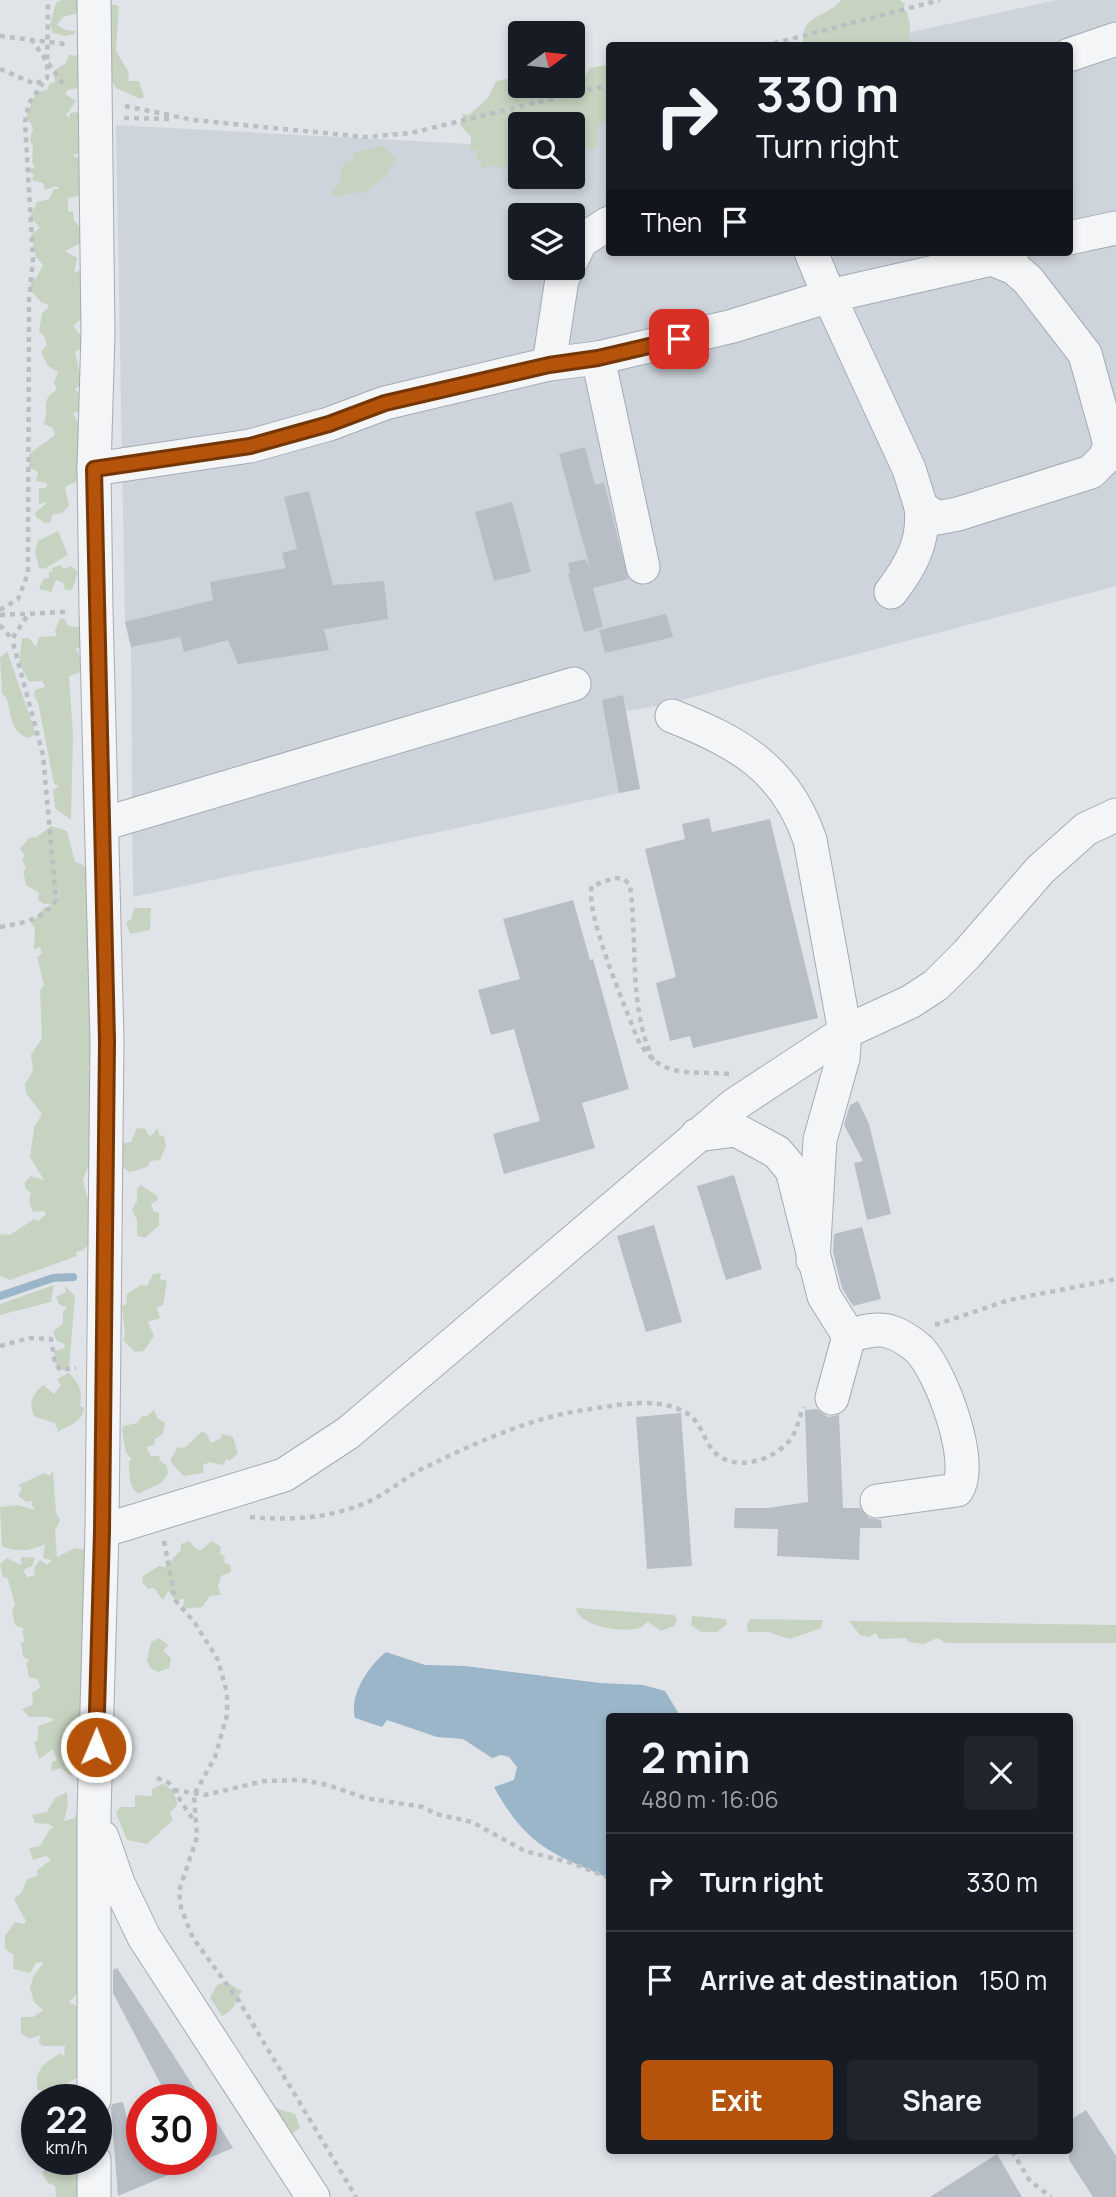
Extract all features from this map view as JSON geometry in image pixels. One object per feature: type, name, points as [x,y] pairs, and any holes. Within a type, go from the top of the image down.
[{"type":"street","points":[[94,0],[98,334],[94,469],[107,1041],[102,1531],[94,1815],[94,2084]]},
{"type":"street","points":[[1073,54],[1116,40]]},
{"type":"street","points":[[585,238],[606,225]]},
{"type":"street","points":[[1073,237],[1116,228]]},
{"type":"street","points":[[813,256],[909,469],[921,507],[923,525],[920,541],[914,558],[891,592]]},
{"type":"street","points":[[94,469],[250,446],[329,424],[385,403],[733,326],[829,296],[1010,259],[1085,354],[1110,444],[1105,458],[1091,472],[958,514],[937,518],[921,507]]},
{"type":"street","points":[[549,365],[562,280]]},
{"type":"street","points":[[598,358],[643,567]]},
{"type":"street","points":[[1097,396],[1116,430]]},
{"type":"street","points":[[103,824],[574,684]]},
{"type":"street","points":[[671,716],[738,745],[777,777],[804,822],[810,840],[845,1032],[843,1058],[820,1140],[813,1261]]},
{"type":"street","points":[[102,1531],[284,1475],[318,1455],[348,1433],[696,1135],[758,1089],[845,1032],[910,1002],[936,985],[967,954],[1040,870],[1086,829],[1116,815]]},
{"type":"street","points":[[696,1135],[736,1130],[777,1152],[792,1170],[824,1296],[849,1336],[834,1388]]},
{"type":"street","points":[[849,1336],[877,1330],[897,1335],[919,1350],[944,1391],[963,1473],[957,1490],[877,1501]]},
{"type":"street","points":[[94,1815],[118,1883],[144,1937],[313,2197]]},
{"type":"street","points":[[94,2175],[94,2197]]},
{"type":"path","points":[[0,612],[18,599],[28,573],[29,300],[33,258],[25,122],[29,103],[47,78],[45,40],[48,0]]},
{"type":"path","points":[[779,42],[940,0]]},
{"type":"path","points":[[0,36],[45,40],[96,62],[114,99],[125,106],[193,120]]},
{"type":"path","points":[[31,39],[79,107],[97,119],[193,120],[365,137],[435,127],[606,86]]},
{"type":"path","points":[[0,69],[35,84],[43,83]]},
{"type":"path","points":[[0,612],[27,615],[96,610]]},
{"type":"path","points":[[12,639],[27,615]]},
{"type":"path","points":[[0,927],[25,923],[48,913],[56,900],[43,755],[12,639],[2,627]]},
{"type":"path","points":[[653,1060],[642,1035],[636,998],[630,885],[624,879],[600,882],[592,886],[590,893],[603,943],[637,1038],[653,1060],[684,1074],[732,1074],[747,1078],[758,1089]]},
{"type":"path","points":[[897,1335],[1009,1300],[1116,1279]]},
{"type":"path","points":[[0,1346],[43,1337],[51,1339],[55,1363],[60,1370],[104,1367]]},
{"type":"path","points":[[247,1517],[293,1518],[332,1514],[370,1500],[422,1468],[504,1433],[580,1411],[633,1404],[680,1409],[699,1424],[718,1456],[728,1462],[757,1460],[784,1447],[797,1430],[799,1415],[807,1403],[834,1388]]},
{"type":"path","points":[[159,1512],[174,1600],[195,1623],[218,1660],[227,1693],[227,1716],[215,1757],[194,1795],[197,1824],[195,1848],[179,1891],[186,1921],[204,1954],[239,2001],[356,2197]]},
{"type":"path","points":[[157,1778],[163,1779],[174,1790],[197,1824]]},
{"type":"path","points":[[174,1790],[194,1795],[264,1781],[301,1780],[328,1785],[365,1798],[423,1807],[436,1814],[472,1822],[525,1851],[572,1863],[606,1877]]},
{"type":"path","points":[[1014,2154],[1030,2180],[1051,2197]]},
{"type":"shaded area","points":[[1057,0],[1116,0],[1116,586],[663,705],[626,711],[640,789],[133,897],[131,647],[125,622],[116,125],[470,144],[508,135],[508,189],[585,189],[585,115],[606,110],[606,256],[1073,256],[1073,42],[866,42]]},
{"type":"green space","points":[[62,0],[85,0],[78,13],[63,17],[57,25],[75,31],[77,27],[74,34],[65,36],[53,33],[50,24],[56,3]]},
{"type":"green space","points":[[841,0],[899,0],[905,4],[903,9],[907,12],[910,24],[909,42],[802,42],[808,23]]},
{"type":"green space","points":[[110,4],[119,6],[116,51],[128,71],[129,81],[139,81],[144,97],[140,99],[116,88],[110,77]]},
{"type":"green space","points":[[69,55],[81,56],[81,87],[68,90],[65,94],[76,101],[66,115],[69,118],[70,113],[78,112],[84,116],[83,125],[77,128],[82,130],[84,152],[73,155],[77,158],[81,155],[89,189],[78,196],[68,198],[68,211],[73,212],[74,221],[81,228],[81,243],[65,251],[77,258],[74,272],[81,271],[86,309],[81,314],[82,318],[73,326],[82,337],[81,349],[75,351],[82,383],[75,389],[81,396],[79,411],[73,414],[81,426],[80,480],[65,487],[69,506],[62,513],[52,515],[51,522],[45,523],[36,517],[35,513],[48,502],[39,504],[39,488],[46,488],[47,483],[36,481],[38,472],[29,467],[29,454],[55,435],[53,428],[44,424],[48,397],[57,390],[54,383],[58,372],[48,366],[41,352],[47,345],[44,336],[39,332],[42,313],[48,308],[48,304],[42,303],[30,290],[31,282],[43,265],[36,257],[31,234],[40,228],[30,216],[37,202],[49,199],[54,189],[60,189],[56,186],[45,190],[43,183],[32,180],[34,175],[27,170],[35,167],[30,141],[33,128],[26,117],[36,92],[47,90],[49,84],[55,82],[54,71],[66,63]]},
{"type":"green space","points":[[606,65],[606,122],[599,125],[597,148],[591,151],[585,147],[585,112],[508,112],[508,165],[497,169],[493,164],[484,168],[480,166],[481,160],[476,160],[477,150],[470,150],[471,137],[460,125],[463,114],[469,115],[488,98],[496,81],[508,79],[508,98],[585,98],[585,76],[590,68]]},
{"type":"green space","points":[[382,146],[396,158],[386,176],[364,193],[355,192],[335,197],[331,193],[341,180],[340,170],[346,162],[353,160],[353,153]]},
{"type":"green space","points":[[58,531],[68,555],[44,569],[39,568],[35,551],[38,541]]},
{"type":"green space","points":[[60,565],[64,569],[71,566],[78,572],[72,590],[65,590],[63,583],[56,580],[51,592],[39,589],[43,579],[49,577],[49,571],[53,572],[52,568]]},
{"type":"green space","points":[[60,618],[65,619],[68,626],[79,627],[79,634],[83,634],[80,647],[76,649],[83,662],[79,673],[69,676],[73,735],[71,820],[55,808],[53,790],[59,786],[54,784],[38,702],[34,696],[35,690],[45,687],[42,681],[29,682],[19,663],[22,638],[29,638],[36,647],[39,637],[57,636],[55,631]]},
{"type":"green space","points":[[7,651],[36,734],[29,738],[16,729],[6,697],[2,694],[0,658]]},
{"type":"green space","points":[[51,826],[67,831],[75,862],[82,864],[87,871],[93,959],[88,961],[93,1063],[88,1066],[97,1104],[89,1107],[94,1149],[89,1154],[91,1160],[83,1179],[87,1197],[94,1201],[93,1224],[88,1245],[76,1252],[77,1256],[10,1280],[0,1276],[0,1234],[10,1235],[46,1214],[44,1211],[33,1212],[29,1201],[31,1193],[25,1188],[25,1182],[31,1176],[44,1180],[30,1157],[34,1128],[42,1114],[26,1093],[25,1084],[33,1071],[31,1055],[42,1038],[40,990],[44,985],[37,957],[42,953],[40,947],[34,949],[35,928],[31,923],[45,907],[51,907],[38,900],[39,893],[26,885],[23,871],[26,868],[22,860],[25,856],[20,849],[29,838],[37,837]]},
{"type":"green space","points":[[134,908],[151,908],[150,930],[130,934],[126,922],[131,919]]},
{"type":"green space","points":[[137,1128],[145,1129],[150,1137],[158,1128],[159,1135],[164,1136],[166,1146],[160,1160],[151,1161],[147,1167],[130,1172],[122,1167],[120,1144],[131,1142]]},
{"type":"green space","points":[[141,1185],[157,1196],[158,1200],[151,1204],[154,1212],[159,1213],[159,1225],[145,1238],[137,1236],[137,1220],[132,1210],[137,1201],[137,1188]]},
{"type":"green space","points":[[161,1273],[160,1279],[167,1281],[163,1305],[157,1308],[160,1318],[148,1322],[154,1336],[144,1351],[135,1352],[123,1340],[125,1335],[122,1306],[126,1304],[127,1294],[141,1285],[147,1286],[153,1274]]},
{"type":"green space","points":[[54,1285],[51,1302],[0,1315],[0,1304]]},
{"type":"green space","points":[[65,1286],[75,1296],[69,1369],[60,1370],[55,1363],[54,1351],[64,1348],[65,1344],[57,1341],[53,1332],[63,1323],[63,1312],[67,1308],[59,1304],[56,1297],[66,1292]]},
{"type":"green space","points":[[69,1373],[80,1388],[80,1406],[84,1408],[78,1421],[58,1432],[55,1423],[35,1417],[31,1404],[34,1395],[43,1385],[54,1394],[61,1385],[57,1379]]},
{"type":"green space","points":[[154,1410],[157,1418],[165,1423],[163,1434],[155,1439],[154,1445],[146,1447],[151,1456],[160,1456],[159,1460],[167,1466],[168,1474],[161,1483],[138,1494],[129,1475],[129,1461],[132,1459],[126,1453],[122,1430],[123,1426],[137,1423],[143,1415],[146,1417]]},
{"type":"green space","points":[[201,1432],[206,1433],[211,1443],[221,1438],[222,1434],[233,1437],[238,1454],[229,1461],[227,1459],[223,1465],[210,1462],[203,1465],[203,1473],[183,1476],[170,1461],[177,1448],[186,1447]]},
{"type":"green space","points":[[53,1471],[56,1512],[60,1520],[55,1531],[57,1557],[75,1548],[87,1550],[85,1705],[79,1714],[82,1720],[78,1726],[82,1730],[82,1742],[77,1745],[81,1748],[79,1753],[66,1759],[74,1768],[71,1776],[61,1768],[51,1771],[52,1762],[57,1760],[53,1749],[39,1759],[34,1743],[38,1739],[38,1726],[55,1720],[29,1717],[22,1709],[33,1705],[32,1693],[41,1687],[37,1679],[29,1677],[26,1663],[30,1660],[23,1657],[21,1642],[25,1642],[22,1631],[24,1629],[15,1625],[12,1611],[15,1604],[7,1577],[3,1578],[0,1564],[7,1558],[21,1565],[21,1557],[35,1558],[32,1566],[23,1570],[27,1577],[35,1575],[34,1568],[40,1560],[47,1565],[52,1560],[43,1558],[45,1544],[24,1550],[2,1546],[0,1507],[17,1505],[36,1510],[31,1505],[33,1501],[27,1502],[18,1496],[22,1489],[18,1485],[45,1473],[49,1476]]},
{"type":"green space","points":[[189,1541],[201,1550],[212,1541],[221,1547],[220,1554],[225,1556],[224,1562],[230,1565],[231,1572],[221,1576],[218,1586],[221,1595],[210,1596],[202,1607],[182,1609],[185,1599],[175,1600],[168,1591],[163,1600],[154,1588],[148,1589],[142,1582],[143,1576],[159,1566],[165,1567],[181,1550],[181,1544]]},
{"type":"green space","points":[[576,1608],[674,1615],[677,1620],[674,1626],[661,1631],[648,1622],[632,1629],[614,1629],[585,1620]]},
{"type":"green space","points":[[692,1616],[726,1619],[727,1624],[717,1632],[701,1632],[691,1625]]},
{"type":"green space","points":[[750,1619],[823,1620],[821,1628],[790,1639],[768,1632],[748,1632]]},
{"type":"green space","points":[[849,1621],[1116,1625],[1116,1643],[946,1643],[937,1638],[924,1644],[909,1642],[906,1638],[879,1639],[876,1633],[869,1637],[860,1635]]},
{"type":"green space","points":[[159,1638],[168,1645],[163,1651],[171,1658],[169,1668],[158,1672],[150,1668],[147,1660],[151,1642]]},
{"type":"green space","points":[[162,1784],[170,1789],[176,1798],[177,1805],[170,1813],[173,1820],[147,1844],[127,1840],[116,1813],[120,1807],[135,1807],[135,1795],[152,1796],[152,1789]]},
{"type":"green space","points":[[67,1792],[68,1804],[64,1821],[74,1818],[78,1812],[78,1993],[69,2002],[79,2007],[78,2077],[65,2084],[37,2084],[42,2067],[61,2053],[64,2056],[65,2046],[43,2046],[39,2043],[40,2035],[29,2039],[21,2033],[21,2017],[33,2017],[43,2010],[34,2002],[30,1988],[33,1977],[44,1962],[36,1963],[30,1973],[13,1969],[14,1955],[5,1949],[5,1936],[15,1922],[24,1924],[26,1921],[14,1899],[22,1892],[27,1879],[37,1876],[37,1870],[51,1860],[46,1856],[33,1860],[29,1848],[40,1846],[50,1829],[54,1828],[49,1824],[35,1823],[32,1815],[47,1812],[55,1798]]},
{"type":"green space","points":[[226,1982],[242,1991],[232,2009],[222,2016],[210,1998],[217,1985]]},
{"type":"green space","points":[[276,2108],[295,2114],[300,2128],[290,2135],[274,2110]]},
{"type":"green space","points":[[44,2175],[90,2175],[85,2197],[56,2197],[55,2186],[48,2183]]},
{"type":"water","points":[[386,1652],[425,1665],[465,1666],[600,1683],[643,1685],[665,1691],[679,1713],[606,1713],[606,1877],[555,1854],[529,1835],[517,1822],[494,1787],[514,1780],[517,1767],[509,1757],[501,1755],[492,1758],[463,1739],[437,1737],[387,1720],[382,1727],[355,1718],[357,1691],[373,1665]]},
{"type":"building","points":[[585,447],[595,485],[604,482],[628,579],[593,588],[603,627],[584,632],[568,574],[568,563],[585,559],[590,568],[559,454]]},
{"type":"building","points":[[309,491],[333,585],[384,581],[388,619],[324,629],[329,650],[238,664],[228,640],[184,652],[180,637],[131,647],[125,622],[213,600],[210,582],[286,568],[282,553],[297,549],[284,497]]},
{"type":"building","points":[[512,502],[531,572],[494,581],[475,512]]},
{"type":"building","points":[[666,614],[673,637],[605,653],[599,630]]},
{"type":"building","points":[[623,695],[640,789],[619,793],[602,700]]},
{"type":"building","points":[[709,818],[712,832],[770,819],[818,1018],[693,1048],[690,1036],[670,1041],[656,983],[676,977],[645,849],[685,839],[682,824]]},
{"type":"building","points":[[573,900],[590,960],[593,959],[629,1089],[582,1103],[595,1148],[504,1174],[493,1134],[540,1121],[514,1029],[491,1035],[478,990],[520,979],[503,919]]},
{"type":"building","points":[[858,1101],[869,1124],[891,1214],[867,1220],[854,1163],[863,1161],[844,1125],[850,1105]]},
{"type":"building","points":[[734,1175],[762,1269],[726,1280],[697,1186]]},
{"type":"building","points":[[654,1225],[682,1322],[646,1332],[617,1236]]},
{"type":"building","points":[[862,1227],[881,1299],[853,1306],[842,1288],[833,1252],[834,1234]]},
{"type":"building","points":[[817,1409],[828,1417],[839,1415],[843,1508],[860,1508],[869,1518],[881,1520],[882,1528],[860,1528],[859,1560],[777,1556],[778,1529],[734,1528],[735,1508],[768,1508],[808,1502],[805,1410]]},
{"type":"building","points":[[681,1413],[692,1566],[647,1569],[636,1417]]},
{"type":"building","points":[[117,1968],[192,2084],[161,2084],[113,1993],[113,1970]]},
{"type":"building","points":[[123,2102],[126,2114],[126,2175],[168,2175],[118,2196],[112,2121],[112,2104]]},
{"type":"building","points":[[1086,2110],[1116,2156],[1116,2197],[1093,2197],[1069,2160],[1069,2154],[1073,2154],[1073,2118]]},
{"type":"building","points":[[217,2122],[233,2148],[217,2155]]},
{"type":"building","points":[[997,2154],[1022,2197],[930,2197]]},
{"type":"waterway","points":[[0,1296],[53,1278],[73,1277]]},
{"type":"route","points":[[96,1747],[102,1531],[107,1041],[94,469],[250,446],[329,424],[385,403],[549,365],[598,358],[679,339]]}]
